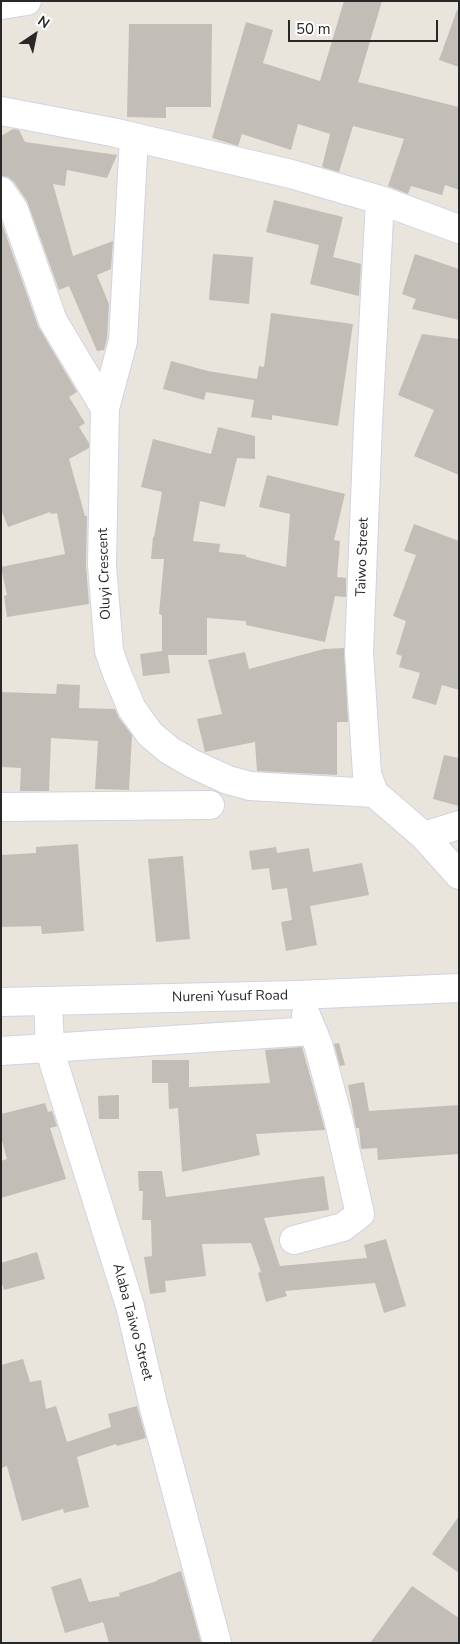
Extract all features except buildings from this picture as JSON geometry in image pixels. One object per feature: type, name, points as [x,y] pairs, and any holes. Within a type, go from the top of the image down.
[{"type":"street","points":[[1,5],[26,1]]},
{"type":"street","points":[[1,111],[134,137],[291,174],[380,200],[459,229]]},
{"type":"street","name":"Oluyi Crescent","points":[[134,137],[123,341],[105,408],[102,565],[109,651],[116,671],[132,709],[150,734],[169,750],[194,764],[228,780],[250,786],[374,793]]},
{"type":"street","points":[[1,191],[14,210],[53,321],[105,408]]},
{"type":"street","name":"Taiwo Street","points":[[374,793],[367,774],[359,652],[368,424],[380,200]]},
{"type":"street","points":[[374,793],[424,836],[459,875]]},
{"type":"street","points":[[1,807],[210,805]]},
{"type":"street","points":[[424,836],[459,825]]},
{"type":"street","name":"Nureni Yusuf Road","points":[[1,1002],[298,995],[459,988]]},
{"type":"street","points":[[294,1240],[343,1227],[360,1214],[338,1118],[318,1044],[298,995]]},
{"type":"street","name":"Alaba Taiwo Street","points":[[48,1001],[50,1048],[54,1064],[130,1306],[154,1408],[217,1643]]},
{"type":"street","points":[[1,1051],[312,1031]]}]
